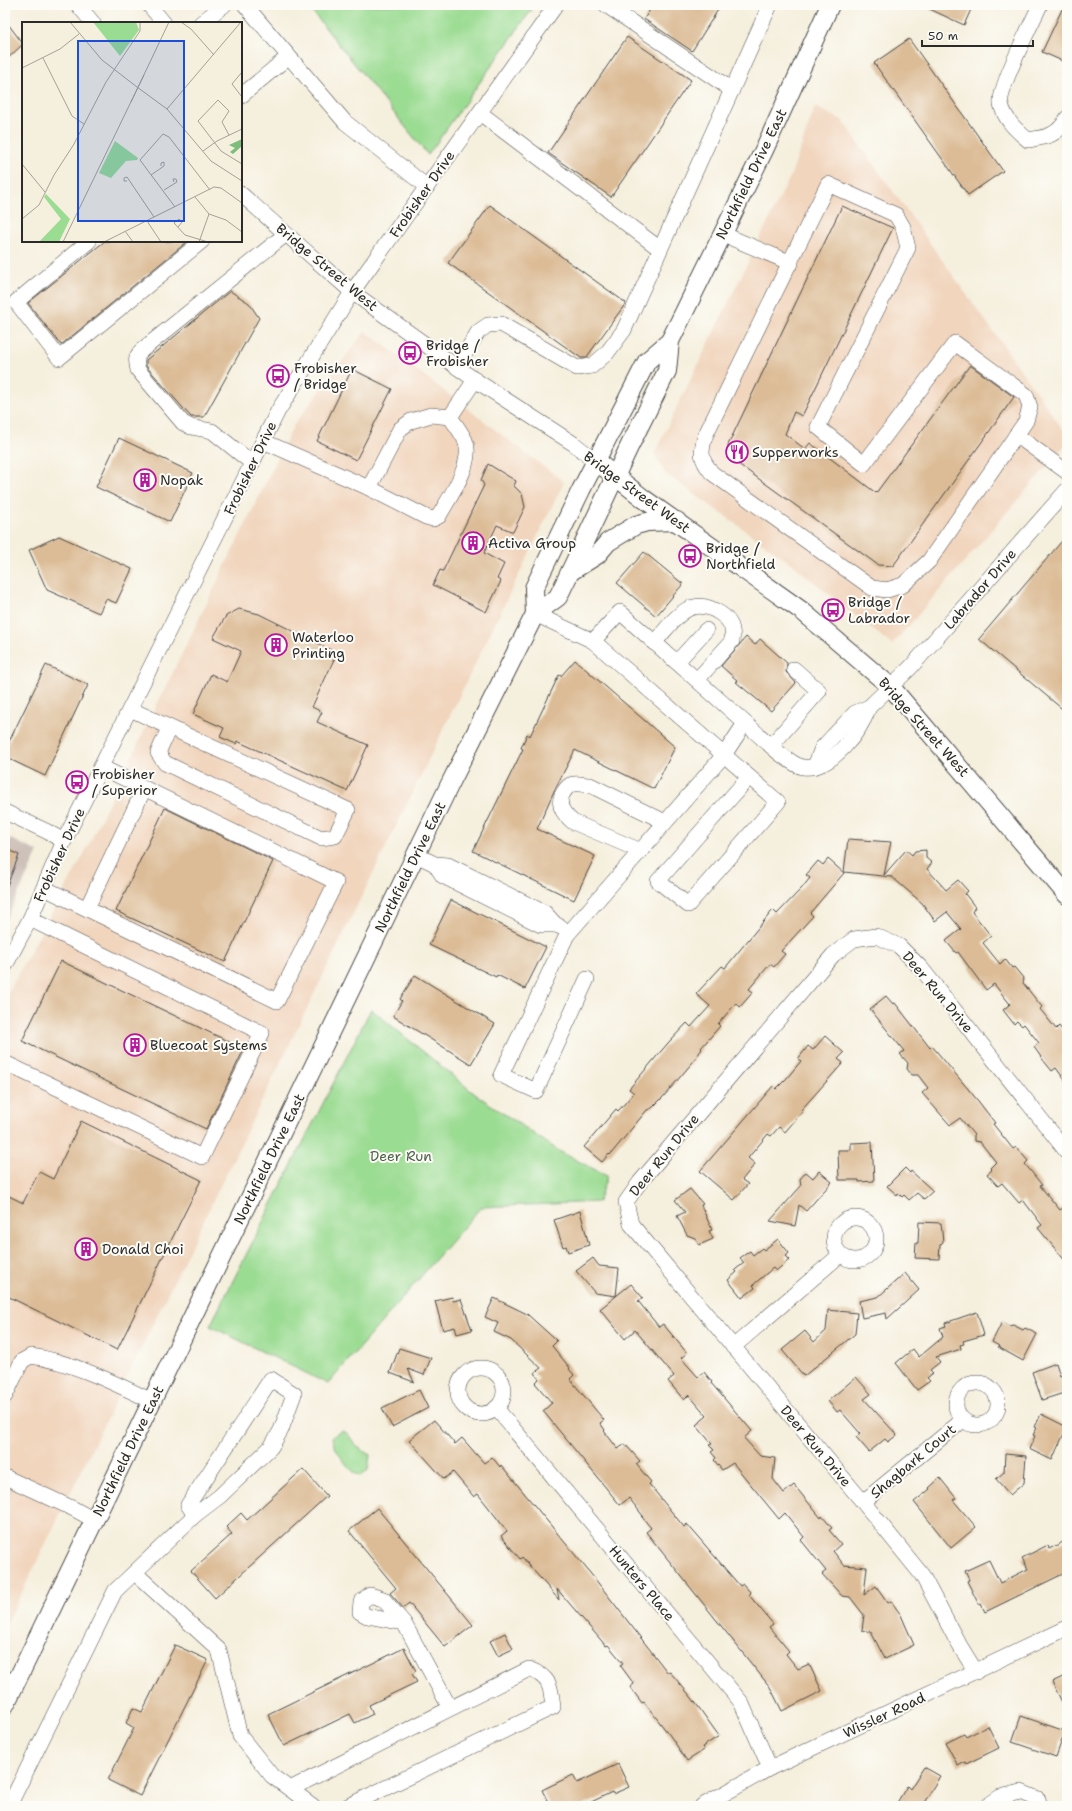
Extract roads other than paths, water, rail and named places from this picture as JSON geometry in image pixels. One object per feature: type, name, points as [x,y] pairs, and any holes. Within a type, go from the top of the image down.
[{"type":"main road","name":"Northfield Drive East","points":[[5,1705],[10,1682],[94,1520],[416,854],[535,614],[558,597],[615,476],[667,371],[670,341],[767,144],[830,5]]},
{"type":"main road","name":"Northfield Drive East","points":[[535,614],[534,588],[596,461],[647,361],[670,341]]},
{"type":"main road","name":"Bridge Street West","points":[[596,461],[802,611],[892,687],[1067,895]]},
{"type":"main road","points":[[570,572],[597,555],[608,542],[636,525],[647,522],[677,521]]},
{"type":"street","points":[[78,5],[92,22]]},
{"type":"street","points":[[149,5],[163,22]]},
{"type":"street","points":[[202,22],[224,5]]},
{"type":"street","points":[[245,5],[288,58],[345,122],[427,187]]},
{"type":"street","name":"Frobisher Drive","points":[[5,966],[30,919],[64,842],[278,412],[352,292],[556,5]]},
{"type":"street","points":[[606,5],[732,90]]},
{"type":"street","points":[[457,368],[478,332],[488,325],[501,324],[577,368],[592,366],[607,353],[624,330],[770,5]]},
{"type":"street","points":[[1040,5],[1007,76],[1001,103],[1010,124],[1028,140],[1047,137],[1062,128],[1067,118]]},
{"type":"street","points":[[242,95],[288,58]]},
{"type":"street","points":[[480,112],[660,249]]},
{"type":"street","points":[[828,184],[896,215],[903,227],[908,248],[818,427],[864,464],[955,343],[1026,395],[1030,407],[1026,421],[929,561],[904,585],[887,590],[872,588],[712,473],[703,462],[701,448],[706,434],[790,263],[828,184]]},
{"type":"street","name":"Bridge Street West","points":[[244,201],[286,234],[352,292],[457,368],[574,444],[596,461]]},
{"type":"street","points":[[252,463],[212,431],[191,427],[183,423],[138,370],[136,361],[137,354],[286,234]]},
{"type":"street","points":[[722,234],[790,263]]},
{"type":"street","points":[[88,242],[16,302],[59,358],[201,242]]},
{"type":"street","points":[[450,417],[475,380]]},
{"type":"street","points":[[369,488],[400,429],[411,421],[431,415],[450,417]]},
{"type":"street","points":[[263,440],[369,488],[426,518],[433,519],[439,516],[459,482],[468,456],[465,441],[450,417]]},
{"type":"street","points":[[1016,435],[1067,472]]},
{"type":"street","name":"Labrador Drive","points":[[771,746],[779,753],[802,767],[815,766],[834,758],[864,722],[870,707],[915,664],[1067,490]]},
{"type":"street","points":[[654,643],[686,609],[693,606],[705,606],[715,610],[725,617],[732,625],[732,641],[697,680]]},
{"type":"street","points":[[593,641],[620,612],[771,746],[819,691],[794,669]]},
{"type":"street","points":[[535,614],[593,641],[778,802],[688,905],[658,881],[749,777]]},
{"type":"street","points":[[677,662],[706,630]]},
{"type":"street","points":[[130,709],[348,810],[335,836],[321,838],[165,763],[158,753],[169,728]]},
{"type":"street","points":[[587,979],[536,1090],[501,1075],[567,935],[724,755],[745,723]]},
{"type":"street","points":[[44,888],[277,1001],[336,882],[101,767]]},
{"type":"street","points":[[641,851],[573,822],[565,815],[561,808],[560,799],[569,785],[590,785],[666,822]]},
{"type":"street","points":[[87,908],[144,789]]},
{"type":"street","points":[[5,812],[46,831],[64,842]]},
{"type":"street","points":[[416,854],[435,864],[448,865],[545,913],[556,925],[571,931]]},
{"type":"street","points":[[5,1063],[202,1157],[262,1033],[30,919]]},
{"type":"street","name":"Deer Run Drive","points":[[976,1672],[957,1641],[922,1575],[631,1224],[626,1202],[640,1182],[833,955],[854,939],[876,936],[899,946],[921,968],[1067,1152]]},
{"type":"street","points":[[734,1347],[840,1255]]},
{"type":"street","points":[[5,1396],[22,1361],[31,1356],[48,1358],[77,1368],[152,1401]]},
{"type":"street","points":[[9,1806],[115,1591],[195,1515],[220,1496],[270,1447],[281,1430],[294,1394],[271,1379],[188,1505],[195,1515]]},
{"type":"street","name":"Hunters Place","points":[[496,1408],[741,1702],[770,1768]]},
{"type":"street","name":"Shagbark Court","points":[[863,1502],[963,1420]]},
{"type":"street","points":[[5,1477],[74,1509],[94,1520]]},
{"type":"street","points":[[135,1573],[219,1650],[240,1736],[272,1776],[313,1806]]},
{"type":"street","points":[[404,1623],[450,1708]]},
{"type":"street","name":"Wissler Road","points":[[702,1806],[770,1768],[1067,1628]]},
{"type":"street","points":[[290,1789],[529,1669],[542,1674],[551,1689],[553,1707],[348,1806]]},
{"type":"street","points":[[987,1806],[1000,1797],[1021,1792],[1038,1799],[1040,1806]]},
{"type":"place","name":"Bridge / Frobisher","points":[[410,353]]},
{"type":"place","name":"Frobisher / Bridge","points":[[278,376]]},
{"type":"place","name":"Supperworks","points":[[737,452]]},
{"type":"place","name":"Nopak","points":[[145,480]]},
{"type":"place","name":"Activa Group","points":[[473,543]]},
{"type":"place","name":"Bridge / Northfield","points":[[690,556]]},
{"type":"place","name":"Bridge / Labrador","points":[[833,610]]},
{"type":"place","name":"Waterloo Printing","points":[[276,645]]},
{"type":"place","name":"Frobisher / Superior","points":[[77,782]]},
{"type":"place","name":"Bluecoat Systems","points":[[135,1045]]},
{"type":"place","name":"Donald Choi","points":[[86,1249]]},
{"type":"park label","name":"Deer Run","points":[[401,1156]]}]
